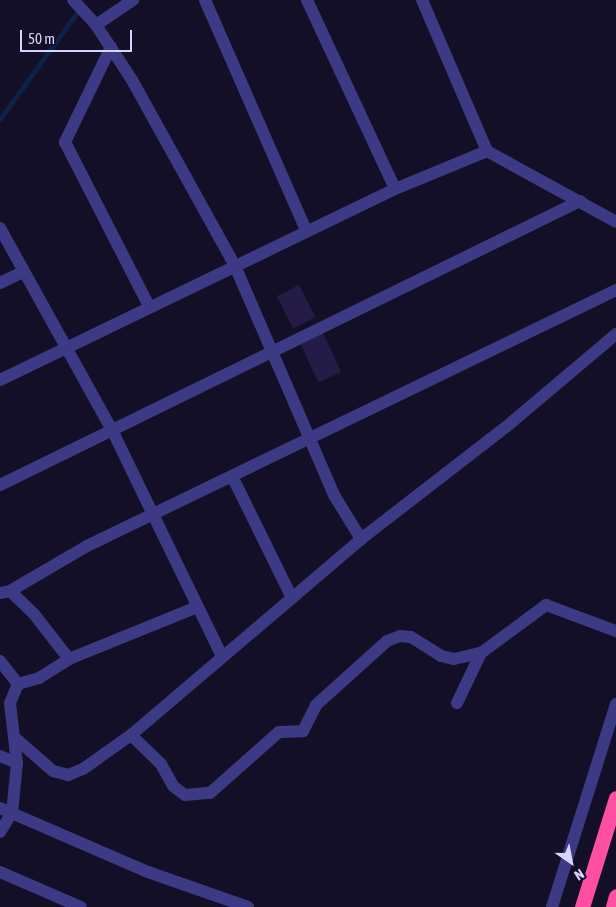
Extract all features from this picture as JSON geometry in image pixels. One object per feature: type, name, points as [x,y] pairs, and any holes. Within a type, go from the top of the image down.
[{"type":"highway","points":[[582,907],[616,798]]},
{"type":"highway","points":[[613,907],[616,896]]},
{"type":"street","points":[[73,0],[96,25],[111,47],[236,266],[308,439],[334,495],[361,539]]},
{"type":"street","points":[[96,25],[134,0]]},
{"type":"street","points":[[205,0],[307,232]]},
{"type":"street","points":[[307,0],[395,189]]},
{"type":"street","points":[[422,0],[487,151],[616,222]]},
{"type":"street","points":[[111,47],[66,142],[149,306]]},
{"type":"street","points":[[0,380],[149,306],[395,189],[487,151]]},
{"type":"street","points":[[0,485],[273,354],[580,202]]},
{"type":"street","points":[[0,228],[113,432],[222,656]]},
{"type":"street","points":[[0,283],[23,272]]},
{"type":"street","points":[[69,659],[34,614],[5,592],[87,546],[616,290]]},
{"type":"street","points":[[14,737],[53,771],[68,775],[83,770],[131,735],[361,539],[506,427],[616,334]]},
{"type":"street","points":[[232,476],[292,598]]},
{"type":"street","points":[[131,735],[161,764],[173,786],[185,795],[210,793],[279,732],[303,731],[316,705],[387,641],[400,636],[411,638],[441,656],[454,659],[481,653],[546,606],[616,631]]},
{"type":"street","points":[[0,832],[17,763],[14,737],[5,702],[18,684],[40,678],[69,659],[197,607]]},
{"type":"street","points":[[457,703],[481,653]]},
{"type":"street","points":[[0,661],[18,684]]},
{"type":"street","points":[[552,907],[616,704]]},
{"type":"street","points":[[0,756],[17,763]]},
{"type":"street","points":[[6,810],[148,872],[248,907]]},
{"type":"street","points":[[0,872],[81,907]]},
{"type":"building","points":[[299,285],[315,317],[293,328],[277,296]]},
{"type":"building","points":[[323,333],[341,372],[319,383],[300,344]]},
{"type":"waterway","points":[[0,119],[79,10]]}]
